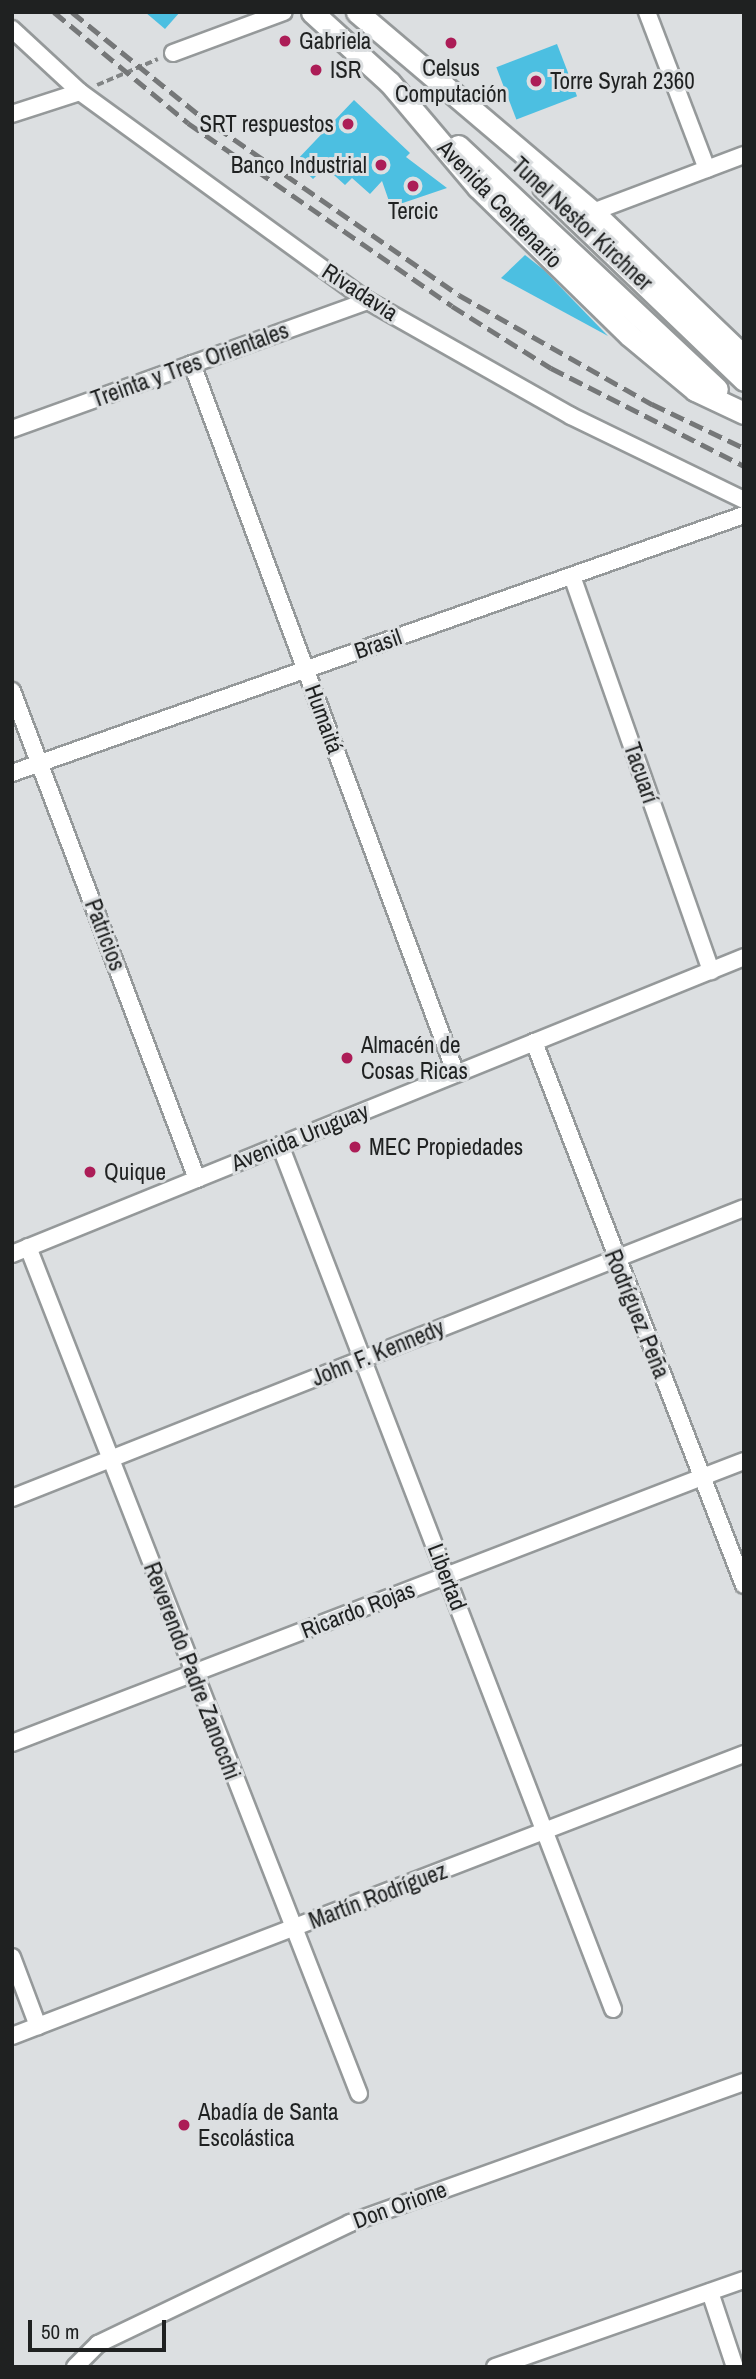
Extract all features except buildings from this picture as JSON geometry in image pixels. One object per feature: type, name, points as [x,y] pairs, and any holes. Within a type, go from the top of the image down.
[{"type":"main road","name":"Avenida Centenario","points":[[312,12],[390,83],[478,187],[629,335],[695,390],[744,412]]},
{"type":"main road","name":"Avenida Centenario","points":[[357,12],[419,70],[593,212],[744,357]]},
{"type":"main road","name":"Tunel Nestor Kirchner","points":[[419,70],[744,380]]},
{"type":"main road","name":"Tunel Nestor Kirchner","points":[[390,83],[717,389]]},
{"type":"street","points":[[173,53],[284,12]]},
{"type":"street","points":[[647,12],[707,169]]},
{"type":"street","name":"Rivadavia","points":[[12,29],[80,92],[368,301],[571,416],[744,500]]},
{"type":"street","points":[[12,114],[80,92]]},
{"type":"street","points":[[593,212],[744,155]]},
{"type":"street","name":"Treinta y Tres Orientales","points":[[12,429],[368,301]]},
{"type":"street","name":"Humaitá","points":[[192,364],[456,1074]]},
{"type":"street","name":"Brasil","points":[[12,773],[744,515]]},
{"type":"street","name":"Tacuarí","points":[[572,576],[711,971]]},
{"type":"street","name":"Patricios","points":[[12,691],[197,1179]]},
{"type":"street","name":"Avenida Uruguay","points":[[20,1250],[744,957]]},
{"type":"street","name":"Rodríguez Peña","points":[[534,1042],[615,1259],[744,1585]]},
{"type":"street","name":"Libertad","points":[[280,1145],[366,1358],[446,1576],[613,2009]]},
{"type":"street","name":"John F. Kennedy","points":[[12,1498],[744,1208]]},
{"type":"street","name":"Reverendo Padre Zanocchi","points":[[20,1250],[111,1459],[292,1929],[359,2094]]},
{"type":"street","name":"Ricardo Rojas","points":[[12,1744],[744,1461]]},
{"type":"street","name":"Martín Rodríguez","points":[[12,2036],[744,1754]]},
{"type":"street","points":[[12,1957],[38,2026]]},
{"type":"street","name":"Don Orione","points":[[75,2367],[98,2344],[350,2223],[744,2082]]},
{"type":"street","points":[[495,2367],[744,2280]]},
{"type":"street","points":[[710,2292],[735,2367]]},
{"type":"path","points":[[80,92],[173,53]]},
{"type":"railway","points":[[54,12],[188,123],[452,306],[551,368],[744,466]]},
{"type":"railway","points":[[72,12],[199,115],[459,295],[652,404],[744,448]]},
{"type":"place","name":"Gabriela","points":[[285,41]]},
{"type":"place","name":"Celsus Computación","points":[[451,43]]},
{"type":"place","name":"ISR","points":[[316,70]]},
{"type":"place","name":"Torre Syrah 2360","points":[[536,81]]},
{"type":"place","name":"SRT respuestos","points":[[348,124]]},
{"type":"place","name":"Banco Industrial","points":[[381,165]]},
{"type":"place","name":"Tercic","points":[[413,186]]},
{"type":"place","name":"Almacén de Cosas Ricas","points":[[347,1058]]},
{"type":"place","name":"MEC Propiedades","points":[[355,1147]]},
{"type":"place","name":"Quique","points":[[90,1172]]},
{"type":"place","name":"Abadía de Santa Escolástica","points":[[184,2125]]}]
